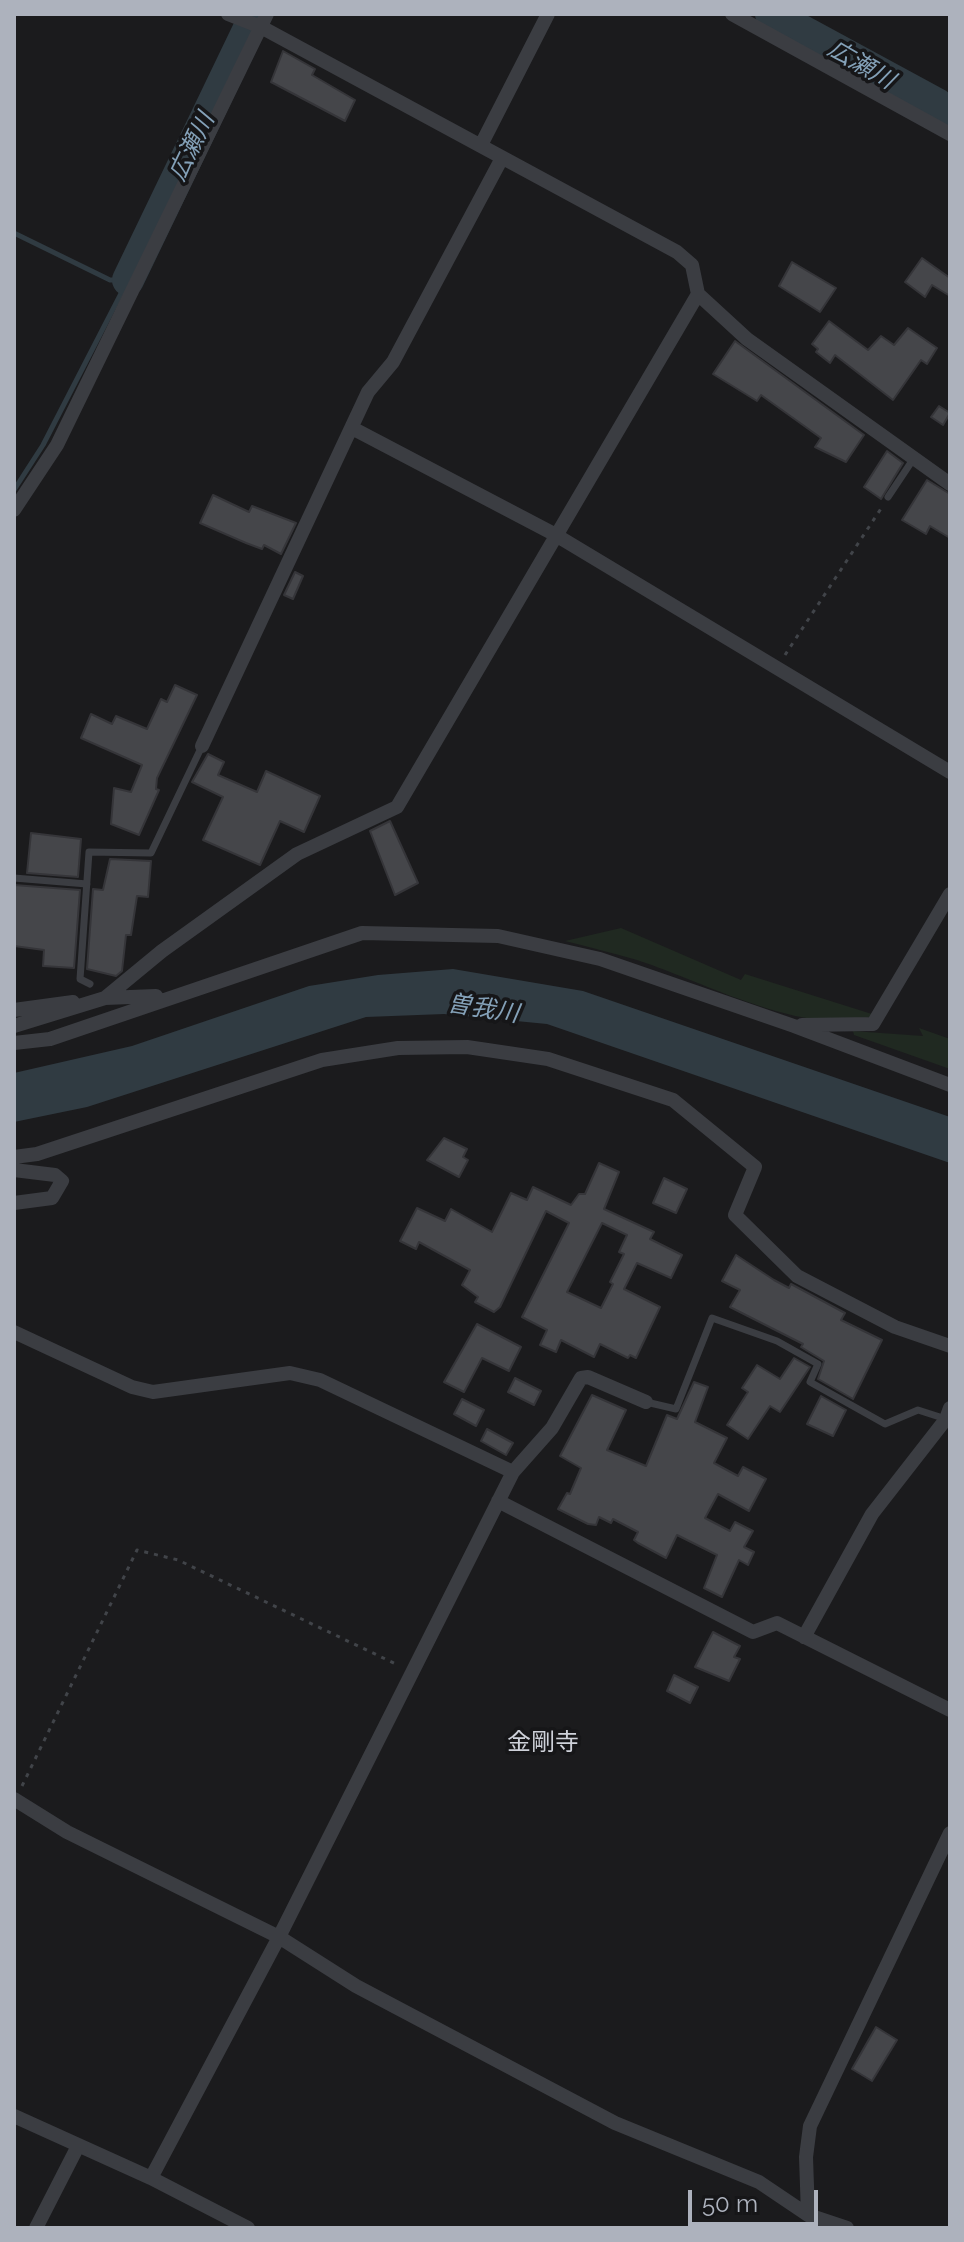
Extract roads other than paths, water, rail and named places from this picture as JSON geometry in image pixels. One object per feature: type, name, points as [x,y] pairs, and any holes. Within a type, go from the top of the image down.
[{"type":"street","points":[[228,14],[243,21],[264,20],[502,158],[677,252],[692,265],[698,294],[747,339],[950,484]]},
{"type":"street","points":[[481,145],[548,14]]},
{"type":"street","points":[[732,14],[950,134]]},
{"type":"street","points":[[14,510],[57,445],[264,20]]},
{"type":"street","points":[[202,746],[368,392],[393,362],[502,158]]},
{"type":"street","points":[[14,1026],[105,998],[162,951],[297,854],[397,807],[554,534],[698,294]]},
{"type":"street","points":[[352,428],[554,534],[950,772]]},
{"type":"street","points":[[794,1026],[873,1024],[950,894]]},
{"type":"street","points":[[14,1043],[50,1039],[362,933],[498,936],[600,959],[794,1026],[950,1085]]},
{"type":"street","points":[[14,1010],[105,998],[173,995]]},
{"type":"street","points":[[14,1157],[37,1154],[322,1060],[398,1048],[439,1047],[467,1047],[548,1059],[673,1100],[755,1167],[735,1215],[797,1276],[895,1327],[950,1346]]},
{"type":"street","points":[[14,1170],[55,1175],[62,1181],[52,1198],[14,1203]]},
{"type":"street","points":[[14,1332],[132,1387],[153,1392],[290,1373],[320,1380],[513,1472]]},
{"type":"street","points":[[151,2178],[279,1937],[513,1472],[552,1428],[581,1378],[588,1377],[646,1402]]},
{"type":"street","points":[[804,1637],[872,1514],[948,1413]]},
{"type":"street","points":[[498,1501],[753,1632],[777,1623],[950,1710]]},
{"type":"street","points":[[15,1800],[67,1832],[279,1937],[356,1986],[615,2123],[759,2182],[808,2215],[847,2228]]},
{"type":"street","points":[[808,2215],[806,2157],[810,2126],[950,1833]]},
{"type":"street","points":[[14,2116],[151,2178],[248,2228]]},
{"type":"street","points":[[36,2228],[78,2146]]},
{"type":"lane","points":[[888,497],[914,458]]},
{"type":"lane","points":[[90,984],[80,979],[89,852],[151,853],[202,746]]},
{"type":"lane","points":[[14,878],[87,884]]},
{"type":"lane","points":[[646,1402],[676,1409],[712,1318],[777,1341],[818,1364],[810,1382],[885,1424],[918,1410],[948,1413]]},
{"type":"water","name":"曽我川","points":[[453,969],[583,991],[950,1117],[950,1163],[547,1024],[444,1014],[366,1017],[87,1107],[14,1122],[14,1073],[132,1046],[309,986],[378,975]]},
{"type":"waterway","name":"広瀬川","points":[[128,280],[256,14]]},
{"type":"waterway","name":"広瀬川","points":[[771,14],[937,104],[950,116]]},
{"type":"waterway","name":"広瀬川","points":[[14,233],[110,280],[128,280],[43,445],[14,490]]},
{"type":"district","name":"金剛寺","points":[[543,1743]]}]
